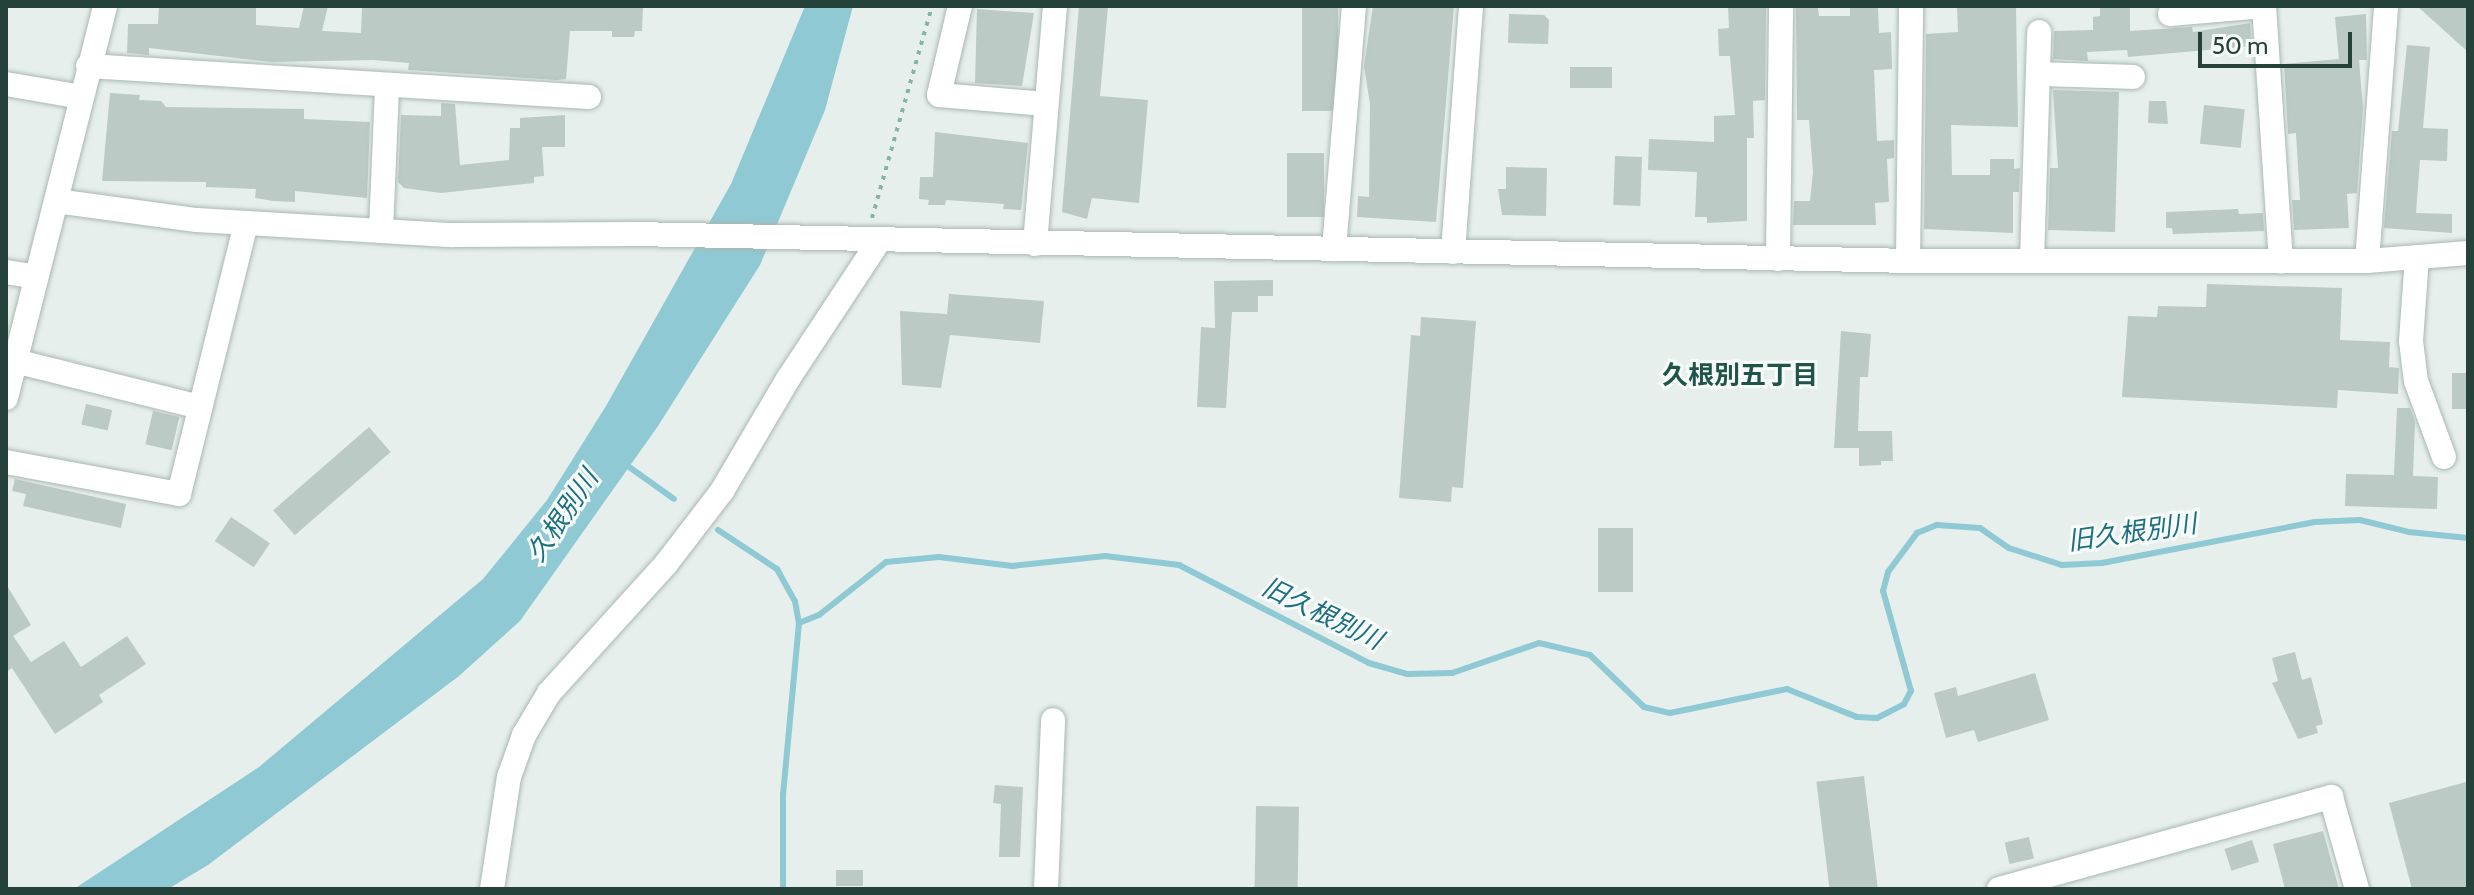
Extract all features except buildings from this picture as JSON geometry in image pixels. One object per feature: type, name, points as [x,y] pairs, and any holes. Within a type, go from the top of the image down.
[{"type":"street","points":[[6,398],[105,6]]},
{"type":"street","points":[[960,6],[939,95],[1046,104]]},
{"type":"street","points":[[1035,244],[1055,6]]},
{"type":"street","points":[[1334,249],[1354,6]]},
{"type":"street","points":[[1453,252],[1471,6]]},
{"type":"street","points":[[1778,259],[1781,6]]},
{"type":"street","points":[[1908,261],[1911,6]]},
{"type":"street","points":[[2170,14],[2264,6],[2281,261]]},
{"type":"street","points":[[2367,261],[2386,6]]},
{"type":"street","points":[[2032,261],[2039,32]]},
{"type":"street","points":[[88,66],[589,97]]},
{"type":"street","points":[[2038,74],[2133,77]]},
{"type":"street","points":[[6,84],[81,97]]},
{"type":"street","points":[[381,231],[387,85]]},
{"type":"street","points":[[56,201],[246,223],[381,231],[840,240],[874,235],[1035,244],[1908,261],[2367,261],[2468,253]]},
{"type":"street","points":[[6,462],[179,494],[246,223]]},
{"type":"street","points":[[492,889],[509,777],[549,693],[666,564],[722,491],[874,235]]},
{"type":"street","points":[[2417,257],[2411,341],[2416,381],[2444,457]]},
{"type":"street","points":[[6,272],[36,277]]},
{"type":"street","points":[[15,361],[200,407]]},
{"type":"street","points":[[1046,889],[1053,720]]},
{"type":"street","points":[[1999,889],[2331,797],[2357,889]]},
{"type":"path","points":[[874,235],[932,6]]},
{"type":"water","name":"久根別川","points":[[805,6],[853,6],[825,110],[760,265],[658,426],[520,621],[459,676],[208,865],[168,889],[74,889],[259,767],[483,579],[547,500],[606,406],[731,184]]},
{"type":"waterway","points":[[625,464],[674,499]]},
{"type":"waterway","name":"旧久根別川","points":[[783,889],[783,795],[799,623],[819,615],[886,562],[939,557],[1012,566],[1105,556],[1179,565],[1369,663],[1407,674],[1452,673],[1539,643],[1590,655],[1644,707],[1670,713],[1787,689],[1857,717],[1877,718],[1904,704],[1911,691],[1883,591],[1888,572],[1917,533],[1937,525],[1980,528],[2009,548],[2062,565],[2102,563],[2315,522],[2360,520],[2409,532],[2468,538]]},
{"type":"waterway","points":[[718,530],[777,569],[795,601],[799,623]]},
{"type":"district","name":"久根別五丁目","points":[[1740,376]]}]
